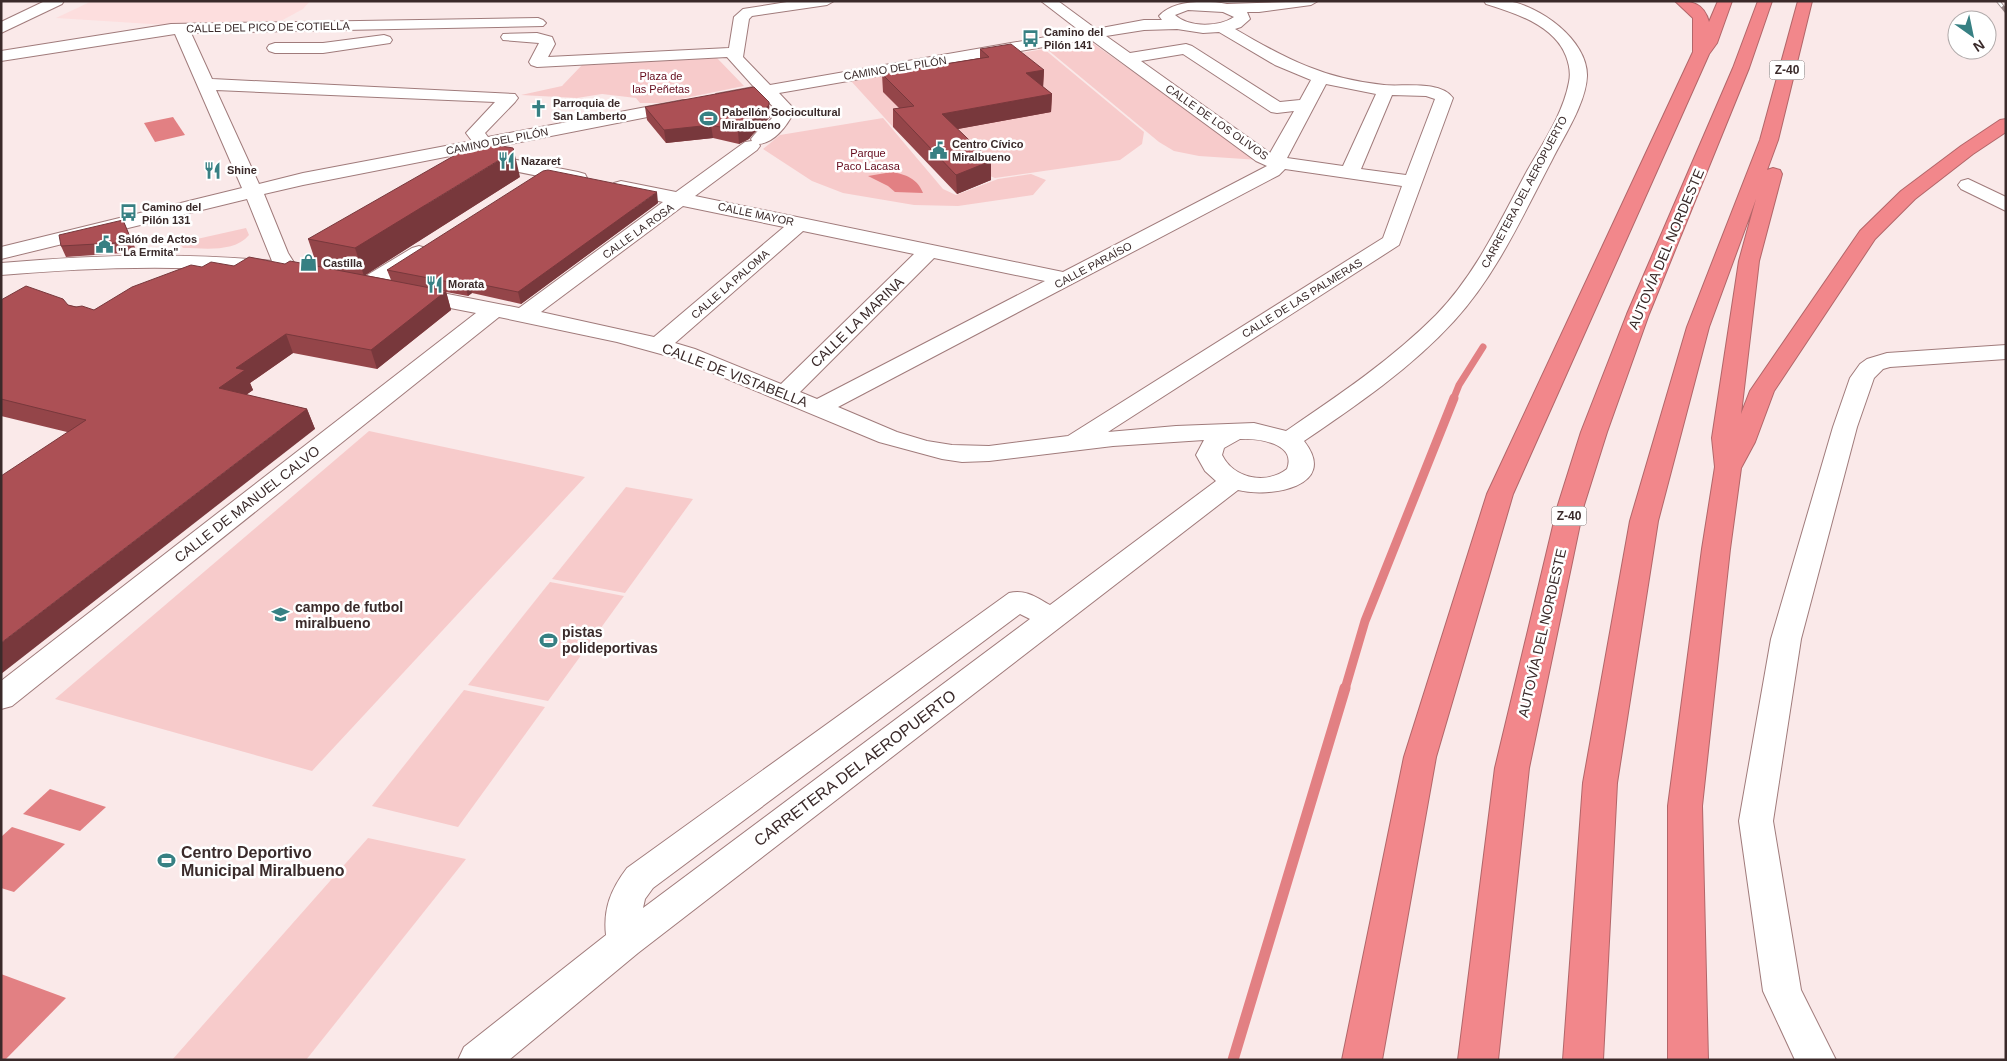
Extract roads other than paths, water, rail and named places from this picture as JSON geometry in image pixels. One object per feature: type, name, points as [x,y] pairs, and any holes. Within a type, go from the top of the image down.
[{"type":"highway","points":[[1682,1],[1696,11],[1701,18],[1703,28],[1700,42],[1701,53]]},
{"type":"highway","points":[[1362,1060],[1420,757],[1500,494],[1532,419],[1701,53],[1709,43],[1725,1]]},
{"type":"highway","name":"AUTOVÍA DEL NORDESTE","points":[[1478,1060],[1512,768],[1571,505],[1594,432],[1638,314],[1741,68],[1765,1]]},
{"type":"highway","name":"Z-40","points":[[1583,1060],[1600,783],[1644,521],[1698,327],[1769,140],[1805,1]]},
{"type":"highway","points":[[1728,467],[1742,442],[1762,391],[1804,326],[1868,235],[1908,195],[1967,150],[2006,124]]},
{"type":"highway","points":[[1688,1060],[1685,806],[1716,549],[1728,467],[1726,438],[1749,261],[1779,151],[1769,140]]},
{"type":"street","points":[[1,28],[57,1]]},
{"type":"street","points":[[765,90],[735,58],[742,17],[748,12],[827,1]]},
{"type":"street","name":"CALLE DE LOS OLIVOS","points":[[1048,1],[1258,154],[1278,162],[1412,182]]},
{"type":"street","points":[[1173,20],[1169,10],[1184,2],[1215,3],[1237,11],[1311,1]]},
{"type":"street","name":"CARRETERA DEL AEROPUERTO","points":[[1288,441],[1375,380],[1444,319],[1463,298],[1484,268],[1503,235],[1562,123],[1579,77],[1578,67],[1570,48],[1540,10],[1521,10],[1491,1]]},
{"type":"street","points":[[1223,28],[1242,19],[1237,11]]},
{"type":"street","name":"CAMINO DEL PILÓN","points":[[1,253],[28,257],[252,192],[344,170],[703,101],[1173,20],[1196,28],[1223,28]]},
{"type":"street","name":"CALLE DEL PICO DE COTIELLA","points":[[1,56],[153,31],[181,29],[538,23]]},
{"type":"street","points":[[1223,28],[1267,55],[1290,66],[1322,77],[1386,90],[1350,172]]},
{"type":"street","points":[[1,269],[28,257],[290,265],[252,192],[181,29]]},
{"type":"street","points":[[275,48],[323,48],[430,35],[537,38],[547,42],[537,62],[735,52]]},
{"type":"street","points":[[1127,58],[1186,49],[1277,108],[1306,104]]},
{"type":"street","name":"CALLE PARAÍSO","points":[[820,408],[1272,171],[1276,168],[1280,154],[1322,77]]},
{"type":"street","points":[[205,84],[509,98],[475,133],[484,144]]},
{"type":"street","name":"CALLE LA ROSA","points":[[523,315],[682,199],[779,124],[786,110],[765,90]]},
{"type":"street","name":"CALLE DE LAS PALMERAS","points":[[1073,443],[1392,240],[1444,98],[1434,92],[1386,90]]},
{"type":"street","name":"CALLE MAYOR","points":[[445,151],[1066,279]]},
{"type":"street","points":[[526,184],[545,171]]},
{"type":"street","points":[[1968,185],[2006,205]]},
{"type":"street","name":"CALLE LA PALOMA","points":[[659,345],[800,223]]},
{"type":"street","name":"CALLE DE VISTABELLA","points":[[434,242],[358,283],[523,315],[659,345],[687,354],[888,437],[917,447],[944,452],[989,453],[1164,435],[1239,432]]},
{"type":"street","name":"CALLE LA MARINA","points":[[785,394],[930,250]]},
{"type":"street","points":[[184,280],[236,264]]},
{"type":"street","name":"CALLE DE MANUEL CALVO","points":[[1,698],[494,310]]},
{"type":"street","points":[[1816,1060],[1782,991],[1756,821],[1786,639],[1844,427],[1862,378],[1868,369],[1875,364],[1887,360],[2006,352]]},
{"type":"street","points":[[1239,432],[1263,432],[1288,441],[1298,450],[1301,456],[1301,468],[1296,474],[1283,482],[1255,485],[1234,480],[1216,469],[1209,455],[1212,445],[1219,439],[1239,432]]},
{"type":"street","name":"CALLE DE VISTABELLA","points":[[1164,435],[1187,442],[1209,455]]},
{"type":"street","name":"CARRETERA DEL AEROPUERTO","points":[[478,1060],[625,942],[1234,480]]},
{"type":"waterway","points":[[1453,400],[1459,385],[1483,347]]},
{"type":"waterway","points":[[1345,689],[1365,621],[1454,398]]},
{"type":"waterway","points":[[1233,1060],[1345,688]]},
{"type":"railway","points":[[1998,1],[2006,11]]},
{"type":"place","name":"Camino del Pilón 141","points":[[1030,38]]},
{"type":"place","name":"Parroquia de San Lamberto","points":[[539,109]]},
{"type":"place","name":"Pabellón Sociocultural Miralbueno","points":[[708,118]]},
{"type":"place","name":"Centro Cívico Miralbueno","points":[[938,150]]},
{"type":"place","name":"Nazaret","points":[[507,161]]},
{"type":"place","name":"Shine","points":[[213,170]]},
{"type":"place","name":"Camino del Pilón 131","points":[[128,213]]},
{"type":"place","name":"Salón de Actos \"La Ermita\"","points":[[104,245]]},
{"type":"place","name":"Castilla","points":[[309,263]]},
{"type":"place","name":"Morata","points":[[434,284]]},
{"type":"place","name":"campo de futbol miralbueno","points":[[281,615]]},
{"type":"place","name":"pistas polideportivas","points":[[548,640]]},
{"type":"place","name":"Centro Deportivo Municipal Miralbueno","points":[[167,861]]},
{"type":"park label","name":"Plaza de las Peñetas","points":[[661,82]]},
{"type":"park label","name":"Parque Paco Lacasa","points":[[868,159]]}]
